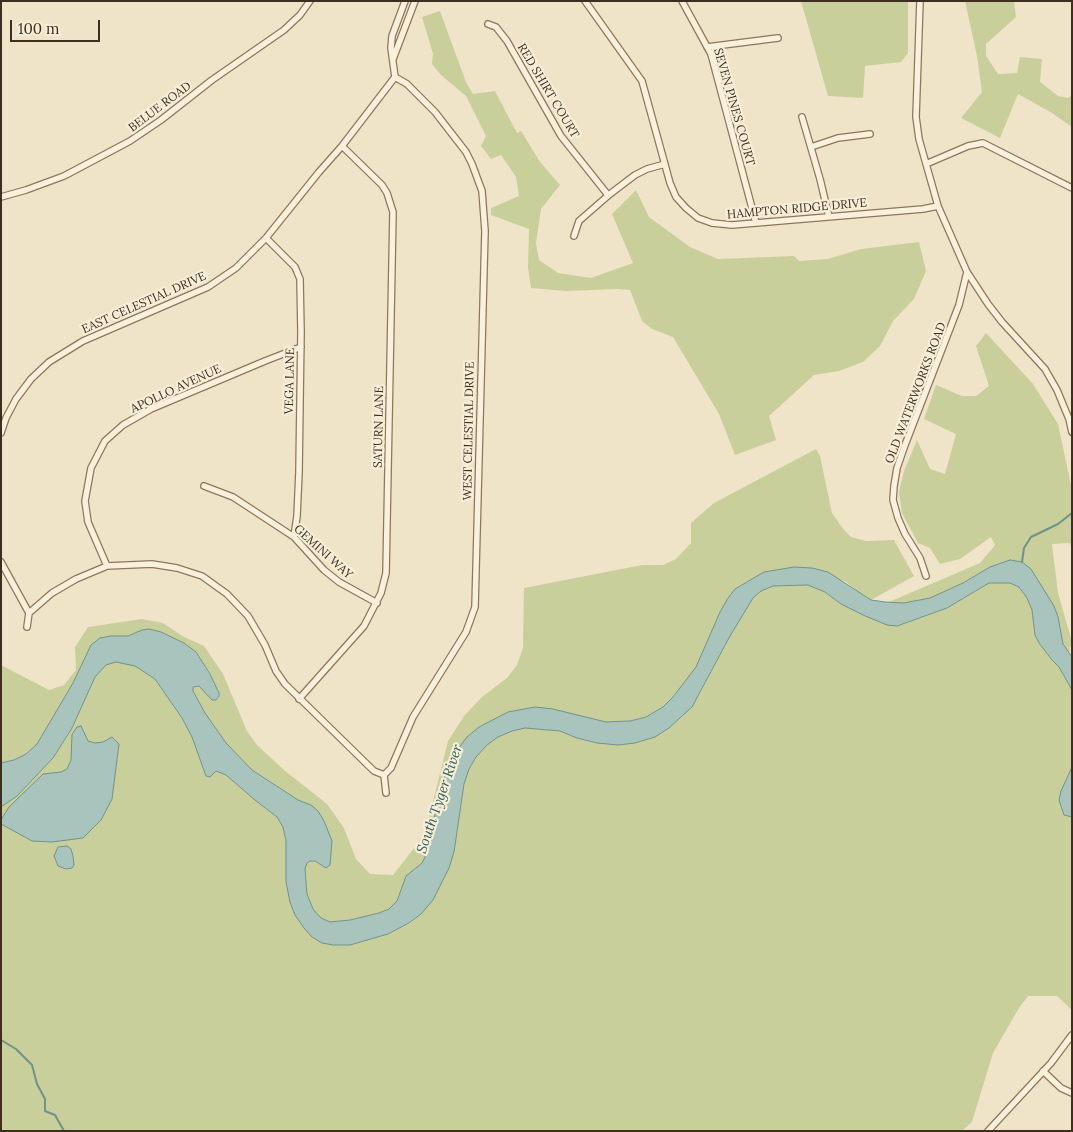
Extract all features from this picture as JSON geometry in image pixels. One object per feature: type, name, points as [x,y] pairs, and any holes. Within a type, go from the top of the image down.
[{"type":"street","name":"BELUE ROAD","points":[[1,197],[64,176],[130,141],[161,120],[212,80],[284,30],[300,15],[310,1]]},
{"type":"street","points":[[395,77],[391,48],[392,36],[405,1]]},
{"type":"street","points":[[393,59],[415,1]]},
{"type":"street","name":"HAMPTON RIDGE DRIVE","points":[[585,1],[642,81],[670,183],[676,197],[698,218],[719,225],[923,209],[938,206]]},
{"type":"street","name":"SEVEN PINES COURT","points":[[682,1],[707,47],[713,63],[756,223]]},
{"type":"street","points":[[920,1],[916,117],[919,139],[938,206],[967,272],[988,304],[1045,369],[1057,390],[1069,419],[1072,432]]},
{"type":"street","name":"RED SHIRT COURT","points":[[488,24],[496,27],[507,41],[561,136],[608,195]]},
{"type":"street","points":[[707,47],[778,38]]},
{"type":"street","name":"EAST CELESTIAL DRIVE","points":[[1,433],[16,398],[31,379],[49,362],[83,341],[208,287],[236,268],[266,238],[342,146],[395,77]]},
{"type":"street","name":"WEST CELESTIAL DRIVE","points":[[384,775],[391,768],[413,717],[469,627],[475,607],[485,231],[482,191],[466,152],[422,99],[407,84],[395,77]]},
{"type":"street","points":[[802,117],[829,216]]},
{"type":"street","points":[[811,147],[838,138],[870,134]]},
{"type":"street","points":[[926,164],[968,146],[983,143],[1072,188]]},
{"type":"street","name":"SATURN LANE","points":[[299,699],[356,637],[377,603],[386,573],[393,212],[388,193],[382,185],[342,146]]},
{"type":"street","points":[[574,236],[578,221],[608,195],[635,175],[647,169],[665,164]]},
{"type":"street","name":"VEGA LANE","points":[[266,238],[298,272],[301,300],[298,498],[294,537]]},
{"type":"street","name":"OLD WATERWORKS ROAD","points":[[926,576],[924,566],[898,518],[894,500],[894,486],[897,468],[905,445],[960,305],[967,272]]},
{"type":"street","name":"APOLLO AVENUE","points":[[107,566],[88,522],[85,501],[91,468],[105,441],[123,425],[151,409],[265,360],[301,347]]},
{"type":"street","name":"GEMINI WAY","points":[[204,486],[233,497],[294,537],[324,570],[339,582],[377,603]]},
{"type":"street","points":[[1,562],[29,613],[27,627]]},
{"type":"street","points":[[29,613],[59,589],[86,574],[107,566],[129,564],[164,566],[190,572],[210,582],[227,594],[248,616],[265,645],[280,678],[299,699],[374,771],[384,775],[386,793]]},
{"type":"street","points":[[988,1131],[1043,1071],[1072,1035]]},
{"type":"street","points":[[1043,1071],[1061,1088],[1072,1093]]},
{"type":"green space","points":[[801,1],[908,1],[908,53],[901,62],[865,66],[863,98],[828,96]]},
{"type":"green space","points":[[965,1],[1014,1],[1016,17],[986,44],[986,56],[998,74],[1017,73],[1020,57],[1042,59],[1040,82],[1058,96],[1068,98],[1072,95],[1072,127],[1052,113],[1018,94],[1000,138],[961,118],[982,92],[977,56]]},
{"type":"green space","points":[[440,11],[466,82],[473,94],[495,91],[517,133],[521,131],[540,162],[560,185],[541,209],[536,243],[539,260],[558,273],[591,278],[633,263],[612,214],[636,190],[649,217],[690,247],[718,259],[794,256],[799,261],[828,259],[861,249],[919,242],[926,271],[914,299],[893,321],[880,346],[863,362],[839,371],[814,375],[769,416],[776,440],[735,455],[719,414],[673,337],[652,329],[642,321],[630,290],[566,291],[531,288],[528,267],[529,229],[491,215],[491,208],[519,196],[516,177],[501,155],[491,159],[481,146],[486,136],[466,96],[441,75],[432,64],[433,54],[422,17]]},
{"type":"green space","points":[[986,333],[1033,384],[1058,424],[1072,490],[1072,546],[1069,543],[1052,544],[1058,593],[1072,642],[1069,653],[1063,644],[1058,617],[1010,560],[990,567],[963,583],[930,598],[904,603],[889,602],[980,563],[995,545],[991,537],[960,559],[940,564],[930,548],[918,543],[902,513],[899,492],[904,471],[917,440],[930,469],[945,474],[956,434],[924,419],[936,385],[962,396],[976,396],[989,386],[976,346]]},
{"type":"green space","points":[[816,449],[820,456],[832,513],[844,530],[851,537],[866,541],[894,540],[914,576],[871,600],[845,581],[794,567],[764,572],[735,589],[720,612],[696,667],[663,707],[646,717],[630,721],[606,722],[535,707],[508,712],[467,737],[457,750],[443,780],[422,863],[406,876],[397,901],[389,909],[379,913],[350,920],[330,922],[321,918],[313,909],[307,894],[305,869],[310,861],[315,861],[322,866],[311,805],[298,800],[252,770],[226,743],[205,713],[193,691],[193,687],[199,686],[213,700],[216,700],[219,693],[210,674],[196,652],[172,637],[149,629],[128,636],[111,636],[86,655],[73,683],[37,744],[26,754],[14,760],[1,763],[1,665],[49,690],[64,685],[76,670],[75,647],[88,627],[142,619],[163,623],[184,637],[204,646],[223,674],[247,731],[257,745],[284,770],[327,804],[344,828],[356,859],[370,874],[393,875],[425,834],[448,741],[464,716],[482,697],[507,678],[517,665],[523,648],[524,588],[642,565],[663,565],[676,559],[691,543],[691,523],[714,503]]},
{"type":"green space","points":[[1000,581],[1019,587],[1027,598],[1032,610],[1035,635],[1039,643],[1059,667],[1072,690],[1072,767],[1061,791],[1064,815],[1072,817],[1072,1010],[1057,996],[1028,996],[993,1053],[972,1122],[962,1131],[1,1131],[1,807],[17,796],[53,758],[72,728],[95,677],[106,665],[116,662],[125,663],[135,666],[155,679],[182,718],[192,737],[206,776],[210,777],[216,771],[226,775],[277,817],[283,827],[286,841],[286,882],[333,945],[350,945],[388,934],[409,924],[421,914],[454,852],[464,784],[469,769],[476,757],[498,737],[525,728],[560,731],[597,743],[635,743],[655,737],[681,718],[700,693],[730,636],[753,598],[761,591],[773,586],[808,585],[825,592],[841,604],[897,626],[947,608],[989,583]]},
{"type":"water","name":"South Tyger River","points":[[1010,560],[1022,562],[1031,569],[1054,606],[1063,644],[1072,657],[1072,690],[1059,667],[1039,643],[1035,635],[1032,610],[1027,598],[1019,587],[1010,583],[989,583],[947,608],[897,626],[887,625],[863,615],[841,604],[825,592],[808,585],[773,586],[761,591],[753,598],[730,636],[692,707],[669,728],[655,737],[635,743],[618,745],[597,743],[560,731],[525,728],[498,737],[487,745],[476,757],[469,769],[464,784],[454,852],[449,868],[433,900],[421,914],[409,923],[388,934],[350,945],[322,943],[312,937],[304,928],[295,915],[290,902],[286,882],[286,841],[283,827],[277,817],[226,775],[216,771],[210,777],[206,776],[192,737],[182,718],[155,679],[135,666],[116,662],[106,665],[95,677],[72,728],[53,758],[17,796],[1,807],[1,763],[14,760],[26,754],[37,744],[73,683],[91,645],[100,638],[128,636],[142,630],[149,629],[161,632],[184,643],[196,652],[210,674],[219,693],[216,700],[212,700],[199,686],[193,687],[193,691],[205,713],[226,743],[252,770],[298,800],[311,805],[318,811],[324,821],[332,841],[330,865],[326,868],[315,861],[310,861],[305,869],[307,894],[313,909],[321,918],[330,922],[350,920],[379,913],[389,909],[397,901],[406,876],[422,863],[443,780],[457,750],[467,737],[479,727],[508,712],[535,707],[553,709],[606,722],[630,721],[646,717],[663,707],[673,697],[696,667],[720,612],[735,589],[764,572],[794,567],[812,568],[828,572],[871,600],[904,603],[930,598],[963,583],[990,567]]},
{"type":"water","points":[[81,726],[88,741],[95,743],[103,742],[112,737],[119,744],[112,799],[101,820],[83,838],[52,842],[32,841],[1,824],[1,820],[9,807],[43,774],[61,772],[67,769],[71,760],[72,734],[77,727]]},
{"type":"water","points":[[1072,767],[1072,817],[1064,815],[1059,800]]},
{"type":"water","points":[[67,846],[71,849],[74,865],[72,868],[66,869],[58,866],[54,856],[58,847]]},
{"type":"waterway","points":[[1022,562],[1024,548],[1031,537],[1058,524],[1072,513]]},
{"type":"waterway","points":[[1,1040],[16,1049],[32,1065],[37,1084],[45,1099],[45,1111],[55,1115],[64,1131]]}]
